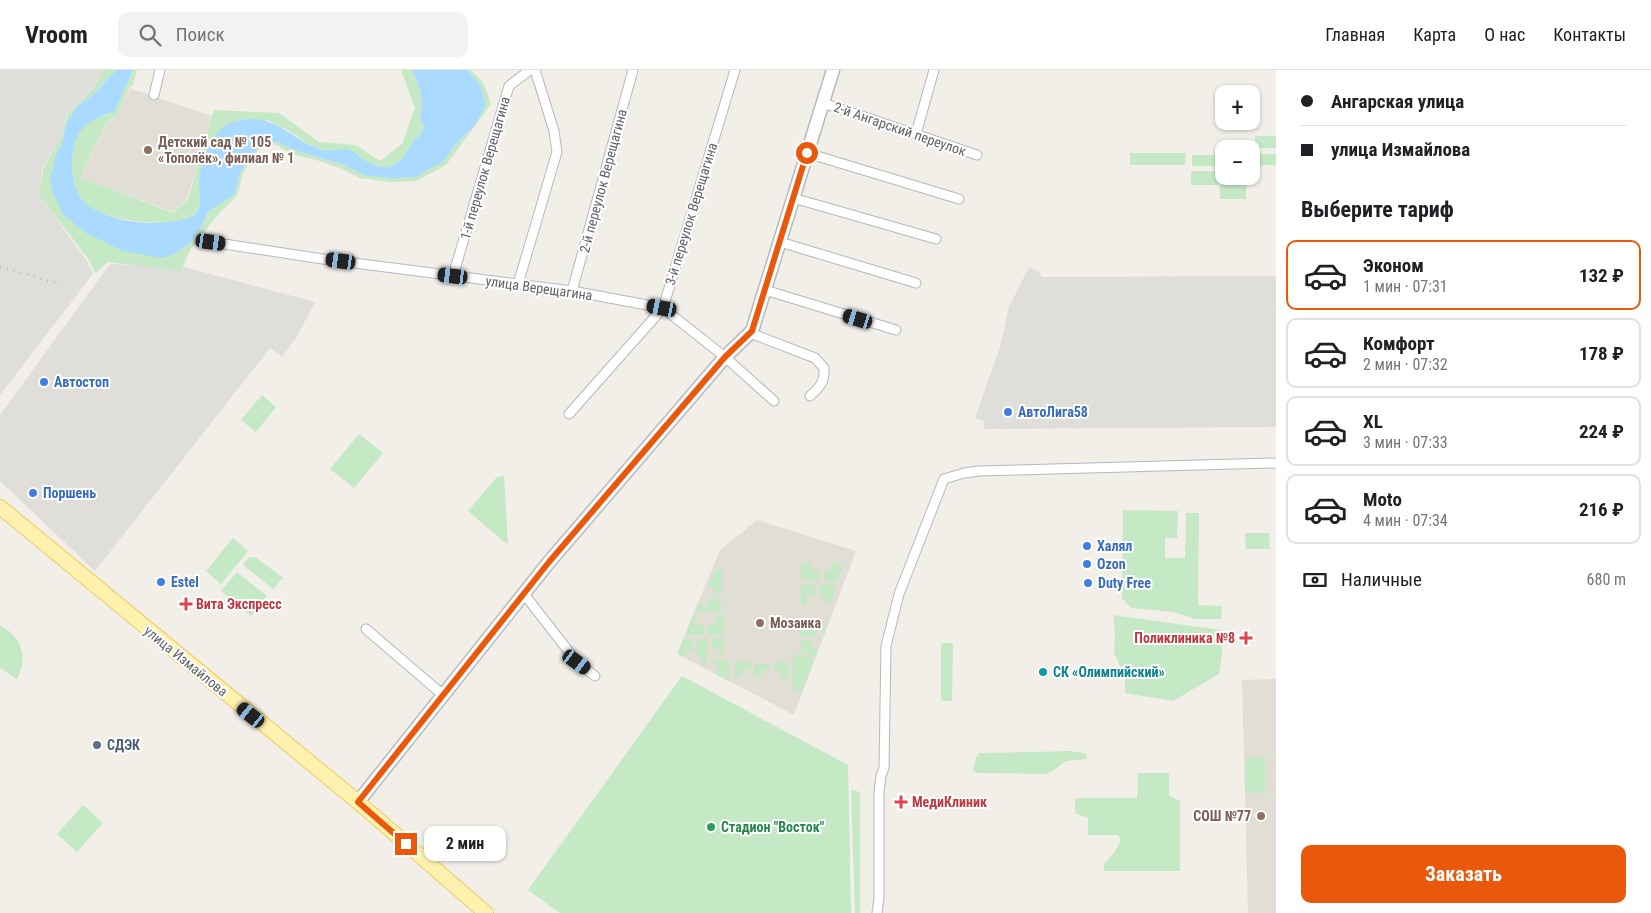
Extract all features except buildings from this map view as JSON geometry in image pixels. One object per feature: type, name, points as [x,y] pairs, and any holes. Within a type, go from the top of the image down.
[{"type":"main road","name":"улица Измайлова","points":[[0,506],[358,802],[486,913]]},
{"type":"street","points":[[154,94],[160,70]]},
{"type":"street","name":"1-й переулок Верещагина","points":[[453,276],[509,86],[530,70]]},
{"type":"street","points":[[518,284],[557,152],[554,131],[535,70]]},
{"type":"street","name":"2-й переулок Верещагина","points":[[572,291],[633,70]]},
{"type":"street","name":"3-й переулок Верещагина","points":[[570,414],[662,308],[735,70]]},
{"type":"street","points":[[358,802],[555,555],[725,357],[750,332],[765,290],[833,70]]},
{"type":"street","points":[[916,134],[934,70]]},
{"type":"street","name":"2-й Ангарский переулок","points":[[823,103],[977,155]]},
{"type":"street","points":[[807,153],[959,199]]},
{"type":"street","points":[[793,198],[936,240]]},
{"type":"street","name":"улица Верещагина","points":[[211,242],[572,291],[662,308],[725,357],[774,402]]},
{"type":"street","points":[[780,242],[916,283]]},
{"type":"street","points":[[765,290],[896,330]]},
{"type":"street","points":[[750,332],[815,358],[824,368],[825,378],[821,386],[810,396]]},
{"type":"street","points":[[877,913],[879,898],[878,792],[884,768],[886,646],[899,594],[944,479],[979,471],[1276,463]]},
{"type":"street","points":[[524,594],[577,662],[595,676]]},
{"type":"street","points":[[366,629],[443,695]]},
{"type":"shaded area","points":[[0,70],[104,70],[93,87],[67,113],[61,137],[42,169],[39,195],[87,261],[93,274],[0,395]]},
{"type":"shaded area","name":"Детский сад № 105 «Тополёк», филиал № 1","points":[[130,88],[212,116],[187,199],[173,212],[80,177],[108,122],[118,114]]},
{"type":"shaded area","points":[[110,264],[184,267],[315,302],[296,338],[282,357],[270,348],[95,571],[0,481],[0,415]]},
{"type":"shaded area","points":[[1029,267],[1038,271],[1042,277],[1276,276],[1276,427],[983,429],[985,421],[975,418],[1000,347],[1009,307]]},
{"type":"shaded area","name":"Мозаика","points":[[757,520],[856,551],[794,715],[677,654],[720,550]]},
{"type":"shaded area","name":"СОШ №77","points":[[1276,679],[1276,913],[1248,913],[1242,680]]},
{"type":"green space","points":[[104,70],[116,70],[94,94],[77,107],[67,122],[62,143],[86,233],[201,227],[208,211],[234,195],[241,171],[261,144],[277,142],[294,150],[344,165],[364,175],[444,161],[456,144],[474,126],[480,85],[467,70],[471,70],[483,82],[491,104],[446,165],[416,181],[390,182],[360,178],[320,161],[292,154],[276,145],[261,146],[243,173],[237,196],[219,213],[190,250],[181,271],[108,262],[95,273],[89,260],[39,195],[43,169],[61,137],[68,113],[94,87]]},
{"type":"green space","points":[[133,70],[137,70],[133,85],[129,88],[118,114],[107,122],[80,177],[173,213],[188,199],[214,110],[279,113],[319,142],[356,145],[380,161],[402,144],[415,108],[401,70],[412,70],[421,94],[420,119],[424,125],[420,136],[414,139],[400,160],[388,167],[381,167],[373,165],[350,151],[342,149],[328,150],[315,147],[267,120],[199,182],[199,206],[196,212],[188,218],[175,222],[159,223],[123,219],[94,210],[85,204],[76,188],[71,166],[71,156],[76,136],[81,129],[92,120],[115,111]]},
{"type":"green space","points":[[1255,136],[1276,136],[1276,148],[1260,148],[1260,140],[1255,140]]},
{"type":"green space","points":[[1130,153],[1186,153],[1185,165],[1130,165]]},
{"type":"green space","points":[[1260,154],[1276,154],[1276,165],[1260,165]]},
{"type":"green space","points":[[1192,155],[1215,155],[1215,166],[1192,166]]},
{"type":"green space","points":[[1191,171],[1215,171],[1215,185],[1191,185]]},
{"type":"green space","points":[[1220,185],[1246,185],[1246,199],[1220,199]]},
{"type":"green space","points":[[262,395],[276,407],[256,432],[241,420]]},
{"type":"green space","points":[[359,434],[383,453],[354,488],[330,469]]},
{"type":"green space","points":[[504,476],[508,545],[468,511],[497,477]]},
{"type":"green space","points":[[1123,510],[1178,511],[1177,538],[1165,538],[1165,558],[1185,558],[1186,513],[1199,513],[1198,605],[1222,606],[1221,619],[1195,619],[1174,612],[1131,608],[1122,598]]},
{"type":"green space","points":[[1245,533],[1269,533],[1270,549],[1246,549]]},
{"type":"green space","points":[[233,538],[248,551],[221,584],[206,571]]},
{"type":"green space","points":[[249,557],[257,558],[283,578],[273,589],[243,565]]},
{"type":"green space","points":[[831,562],[843,564],[836,582],[824,581],[824,571],[831,571]]},
{"type":"green space","points":[[801,563],[812,563],[812,571],[819,571],[819,580],[801,579]]},
{"type":"green space","points":[[716,569],[722,569],[721,595],[712,595],[715,590],[708,586]]},
{"type":"green space","points":[[237,572],[267,596],[251,616],[221,591]]},
{"type":"green space","points":[[801,584],[815,585],[815,595],[807,595],[806,606],[801,605]]},
{"type":"green space","points":[[819,585],[836,585],[831,605],[827,604],[826,598],[819,598]]},
{"type":"green space","points":[[710,599],[721,599],[721,611],[695,612],[696,624],[704,625],[704,635],[685,635],[698,603],[706,607]]},
{"type":"green space","points":[[724,615],[724,635],[708,635],[708,625],[716,625],[716,616]]},
{"type":"green space","points":[[1113,615],[1221,630],[1222,654],[1219,674],[1173,701],[1125,693],[1125,676],[1114,653],[1115,632]]},
{"type":"green space","points":[[825,622],[825,633],[817,630],[814,636],[800,636],[800,623]]},
{"type":"green space","points":[[0,625],[13,635],[22,651],[20,674],[17,679],[0,668]]},
{"type":"green space","points":[[684,639],[692,639],[692,653],[687,650],[683,657],[677,654]]},
{"type":"green space","points":[[697,639],[707,639],[707,660],[704,667],[700,665],[703,659],[696,655]]},
{"type":"green space","points":[[712,639],[724,639],[724,656],[721,656],[721,649],[712,649]]},
{"type":"green space","points":[[801,639],[813,639],[810,647],[818,651],[816,657],[801,651]]},
{"type":"green space","points":[[941,643],[953,643],[952,701],[941,701]]},
{"type":"green space","points":[[798,653],[814,659],[802,691],[793,691],[793,657]]},
{"type":"green space","points":[[711,660],[728,660],[729,681],[715,674],[719,667],[710,662]]},
{"type":"green space","points":[[734,661],[750,661],[751,670],[741,670],[741,677],[735,677]]},
{"type":"green space","points":[[788,662],[789,678],[781,680],[781,671],[774,670],[774,663]]},
{"type":"green space","points":[[754,664],[769,664],[770,670],[762,670],[762,677],[754,677]]},
{"type":"green space","name":"Стадион \"Восток\"","points":[[682,676],[848,765],[851,913],[560,913],[528,890]]},
{"type":"green space","points":[[1070,751],[1084,753],[1087,755],[1087,759],[1066,761],[1053,771],[1045,774],[976,773],[973,771],[979,753]]},
{"type":"green space","points":[[1245,758],[1265,758],[1265,793],[1245,793]]},
{"type":"green space","points":[[1138,773],[1169,773],[1169,795],[1180,801],[1180,871],[1104,871],[1104,864],[1114,853],[1121,840],[1118,835],[1088,835],[1088,818],[1075,813],[1075,798],[1137,798]]},
{"type":"green space","points":[[851,790],[860,792],[860,913],[855,913]]},
{"type":"green space","points":[[83,805],[103,823],[77,852],[57,834]]},
{"type":"water","points":[[116,70],[133,70],[115,111],[89,123],[77,136],[72,157],[72,168],[77,190],[81,199],[87,205],[109,216],[134,222],[161,223],[188,218],[196,213],[200,204],[199,185],[201,168],[207,150],[217,133],[232,122],[248,119],[269,122],[314,147],[327,150],[350,150],[375,165],[389,167],[401,160],[414,139],[420,136],[424,125],[420,119],[421,94],[412,70],[467,70],[480,85],[486,105],[474,126],[456,144],[444,161],[415,177],[392,178],[364,175],[344,165],[294,150],[277,142],[261,144],[241,171],[234,195],[208,211],[201,227],[190,243],[174,254],[161,258],[123,251],[86,233],[63,214],[53,193],[50,179],[67,122],[77,107],[94,94]]},
{"type":"railway","points":[[0,267],[61,284]]},
{"type":"place","name":"Детский сад № 105 «Тополёк», филиал № 1","points":[[148,150]]},
{"type":"place","name":"Автостоп","points":[[44,382]]},
{"type":"place","name":"АвтоЛига58","points":[[1008,412]]},
{"type":"place","name":"Поршень","points":[[33,493]]},
{"type":"place","name":"Халял","points":[[1087,546]]},
{"type":"place","name":"Ozon","points":[[1087,564]]},
{"type":"place","name":"Estel","points":[[161,582]]},
{"type":"place","name":"Duty Free","points":[[1088,583]]},
{"type":"place","name":"Вита Экспресс","points":[[186,604]]},
{"type":"place","name":"Мозаика","points":[[760,623]]},
{"type":"place","name":"Поликлиника №8","points":[[1246,638]]},
{"type":"place","name":"СК «Олимпийский»","points":[[1043,672]]},
{"type":"place","name":"СДЭК","points":[[97,745]]},
{"type":"place","name":"МедиКлиник","points":[[901,802]]},
{"type":"place","name":"СОШ №77","points":[[1261,816]]},
{"type":"place","name":"Стадион \"Восток\"","points":[[711,827]]},
{"type":"route","points":[[406,844],[358,802],[549,562],[725,357],[752,331],[807,153]]}]
